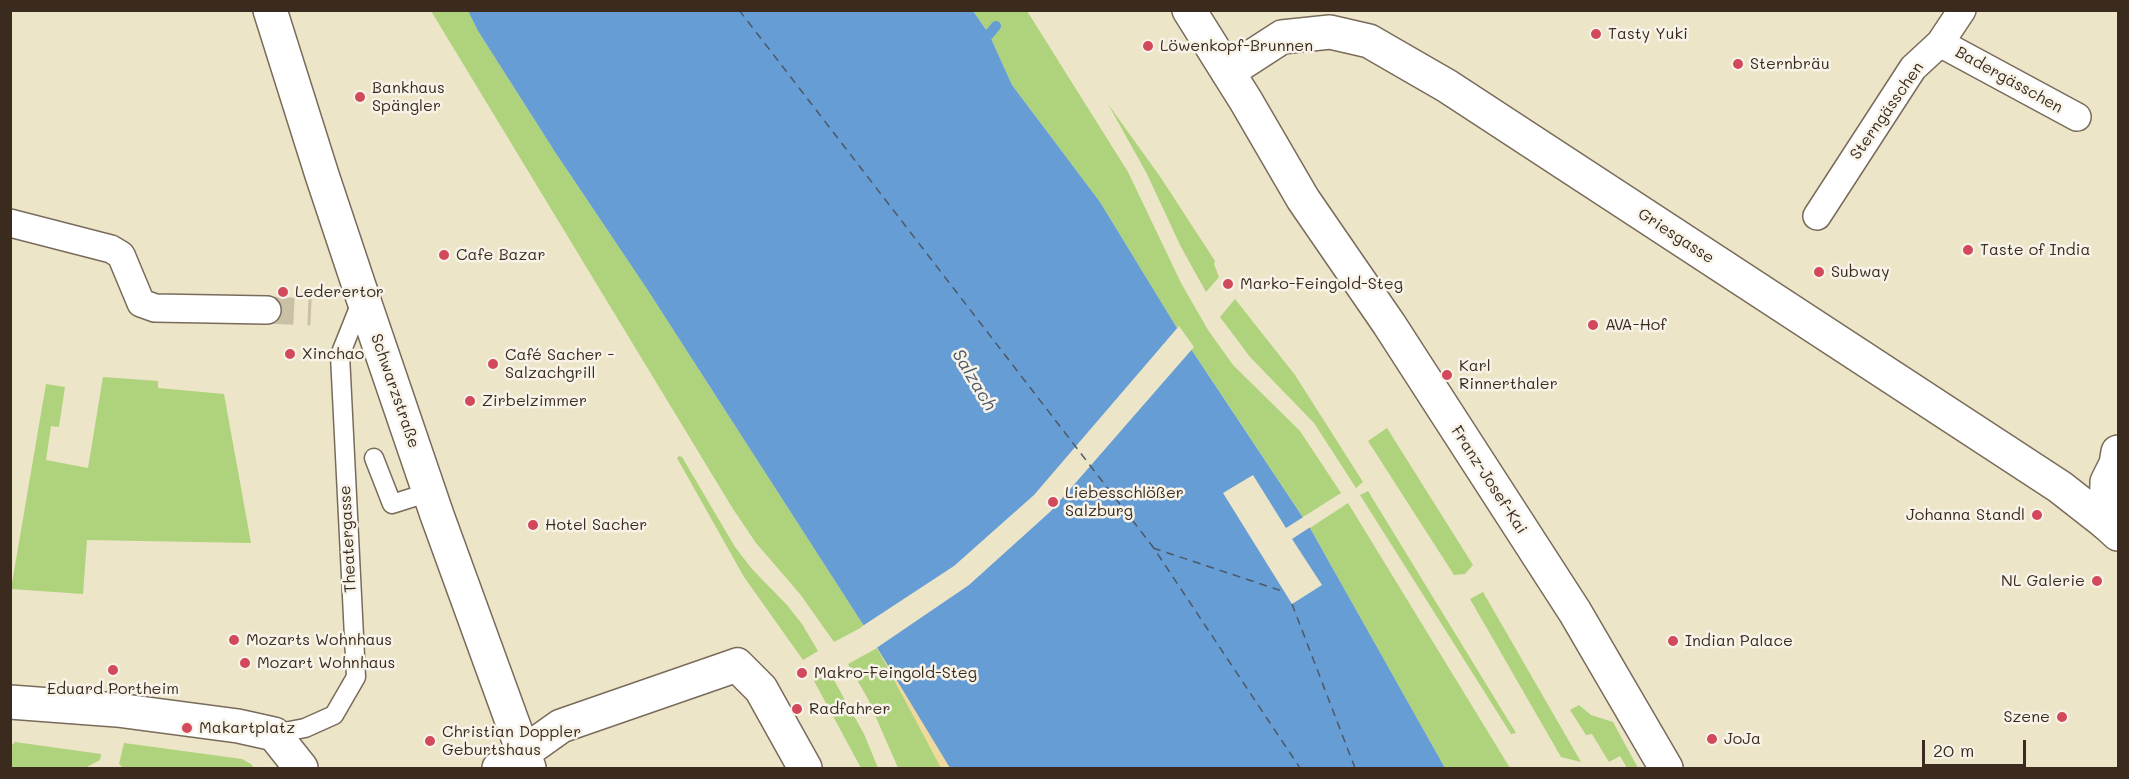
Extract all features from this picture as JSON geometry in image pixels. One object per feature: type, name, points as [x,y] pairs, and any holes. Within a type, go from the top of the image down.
[{"type":"street","name":"Schwarzstraße","points":[[270,10],[321,175],[430,492],[517,763]]},
{"type":"street","name":"Franz-Josef-Kai","points":[[1189,10],[1303,199],[1389,324],[1575,612],[1666,768]]},
{"type":"street","name":"Sterngässchen","points":[[1816,216],[1913,68],[1940,43],[1962,10]]},
{"type":"street","name":"Griesgasse","points":[[1228,72],[1282,37],[1330,32],[1369,41],[1447,86],[2050,480],[2112,528]]},
{"type":"street","name":"Badergässchen","points":[[1940,43],[2077,117]]},
{"type":"street","points":[[10,223],[111,249],[121,255],[141,303],[155,308],[267,310]]},
{"type":"street","points":[[2112,528],[2107,482],[2116,464],[2118,452]]},
{"type":"street","points":[[517,763],[561,726],[737,665],[761,689],[805,768]]},
{"type":"street","points":[[10,702],[117,710],[238,726],[274,734],[301,768]]},
{"type":"lane","name":"Theatergasse","points":[[274,734],[305,728],[334,715],[356,678],[340,355],[363,298]]},
{"type":"lane","points":[[374,458],[392,504],[430,492]]},
{"type":"green space","points":[[431,11],[468,11],[478,31],[555,152],[647,289],[864,626],[834,642],[800,594],[756,543],[733,509]]},
{"type":"green space","points":[[973,11],[1027,11],[1128,172],[1181,283],[1208,330],[1233,365],[1300,431],[1341,493],[1303,517],[1177,328],[1100,202],[1012,85],[989,34]]},
{"type":"green space","points":[[1108,104],[1161,178],[1215,261],[1219,277],[1206,292],[1181,247],[1147,174]]},
{"type":"green space","points":[[1235,299],[1295,375],[1363,482],[1356,488],[1314,423],[1250,357],[1220,317]]},
{"type":"green space","points":[[103,377],[158,381],[158,388],[224,394],[251,543],[87,540],[83,594],[11,589],[46,384],[65,387],[59,427],[51,426],[46,460],[88,468]]},
{"type":"green space","points":[[1387,428],[1473,565],[1465,574],[1454,575],[1368,441]]},
{"type":"green space","points":[[682,457],[735,547],[752,569],[787,605],[802,624],[818,651],[803,660],[744,577],[677,458]]},
{"type":"green space","points":[[1368,491],[1516,733],[1511,734],[1360,495]]},
{"type":"green space","points":[[1348,503],[1510,768],[1445,768],[1310,528]]},
{"type":"green space","points":[[1483,592],[1581,762],[1561,757],[1470,599]]},
{"type":"green space","points":[[877,648],[950,768],[898,768],[868,699],[848,664]]},
{"type":"green space","points":[[830,673],[864,734],[878,768],[861,768],[814,681]]},
{"type":"green space","points":[[1579,705],[1591,715],[1613,722],[1638,768],[1627,768],[1620,756],[1609,762],[1592,734],[1586,735],[1570,710]]},
{"type":"green space","points":[[15,742],[101,754],[100,760],[85,768],[11,768],[11,746]]},
{"type":"green space","points":[[124,743],[242,759],[254,768],[123,768],[119,764]]},
{"type":"sand","points":[[877,648],[941,701],[988,768],[941,768]]},
{"type":"water","name":"Salzach","points":[[468,11],[973,11],[989,34],[1012,85],[1100,202],[1177,328],[1310,528],[1445,768],[950,768],[864,626],[647,289],[555,152],[478,31]]},
{"type":"pier","points":[[1179,326],[1194,347],[1051,511],[969,585],[875,649],[861,627],[954,566],[1034,495]]},
{"type":"pier","points":[[1253,475],[1286,528],[1305,516],[1312,526],[1292,539],[1322,585],[1292,604],[1223,493]]},
{"type":"waterway","points":[[981,44],[996,26]]},
{"type":"ferry route","points":[[739,10],[1153,547],[1300,768]]},
{"type":"ferry route","points":[[1153,548],[1285,592]]},
{"type":"ferry route","points":[[1292,604],[1355,768]]},
{"type":"tunnel","points":[[267,310],[311,312]]},
{"type":"place","name":"Tasty Yuki","points":[[1596,34]]},
{"type":"place","name":"Löwenkopf-Brunnen","points":[[1148,46]]},
{"type":"place","name":"Sternbräu","points":[[1738,64]]},
{"type":"place","name":"Bankhaus Spängler","points":[[360,97]]},
{"type":"place","name":"Taste of India","points":[[1968,250]]},
{"type":"place","name":"Cafe Bazar","points":[[444,255]]},
{"type":"place","name":"Subway","points":[[1819,272]]},
{"type":"place","name":"Marko-Feingold-Steg","points":[[1228,284]]},
{"type":"place","name":"Lederertor","points":[[283,292]]},
{"type":"place","name":"AVA-Hof","points":[[1593,325]]},
{"type":"place","name":"Xinchao","points":[[290,354]]},
{"type":"place","name":"Café Sacher - Salzachgrill","points":[[493,364]]},
{"type":"place","name":"Karl Rinnerthaler","points":[[1447,375]]},
{"type":"place","name":"Zirbelzimmer","points":[[470,401]]},
{"type":"place","name":"Liebesschlößer Salzburg","points":[[1053,502]]},
{"type":"place","name":"Johanna Standl","points":[[2037,515]]},
{"type":"place","name":"Hotel Sacher","points":[[533,525]]},
{"type":"place","name":"NL Galerie","points":[[2097,581]]},
{"type":"place","name":"Mozarts Wohnhaus","points":[[234,640]]},
{"type":"place","name":"Indian Palace","points":[[1673,641]]},
{"type":"place","name":"Mozart Wohnhaus","points":[[245,663]]},
{"type":"place","name":"Eduard Portheim","points":[[113,670]]},
{"type":"place","name":"Makro-Feingold-Steg","points":[[802,673]]},
{"type":"place","name":"Radfahrer","points":[[797,709]]},
{"type":"place","name":"Szene","points":[[2062,717]]},
{"type":"place","name":"Makartplatz","points":[[187,728]]},
{"type":"place","name":"JoJa","points":[[1712,739]]},
{"type":"place","name":"Christian Doppler Geburtshaus","points":[[430,741]]}]
